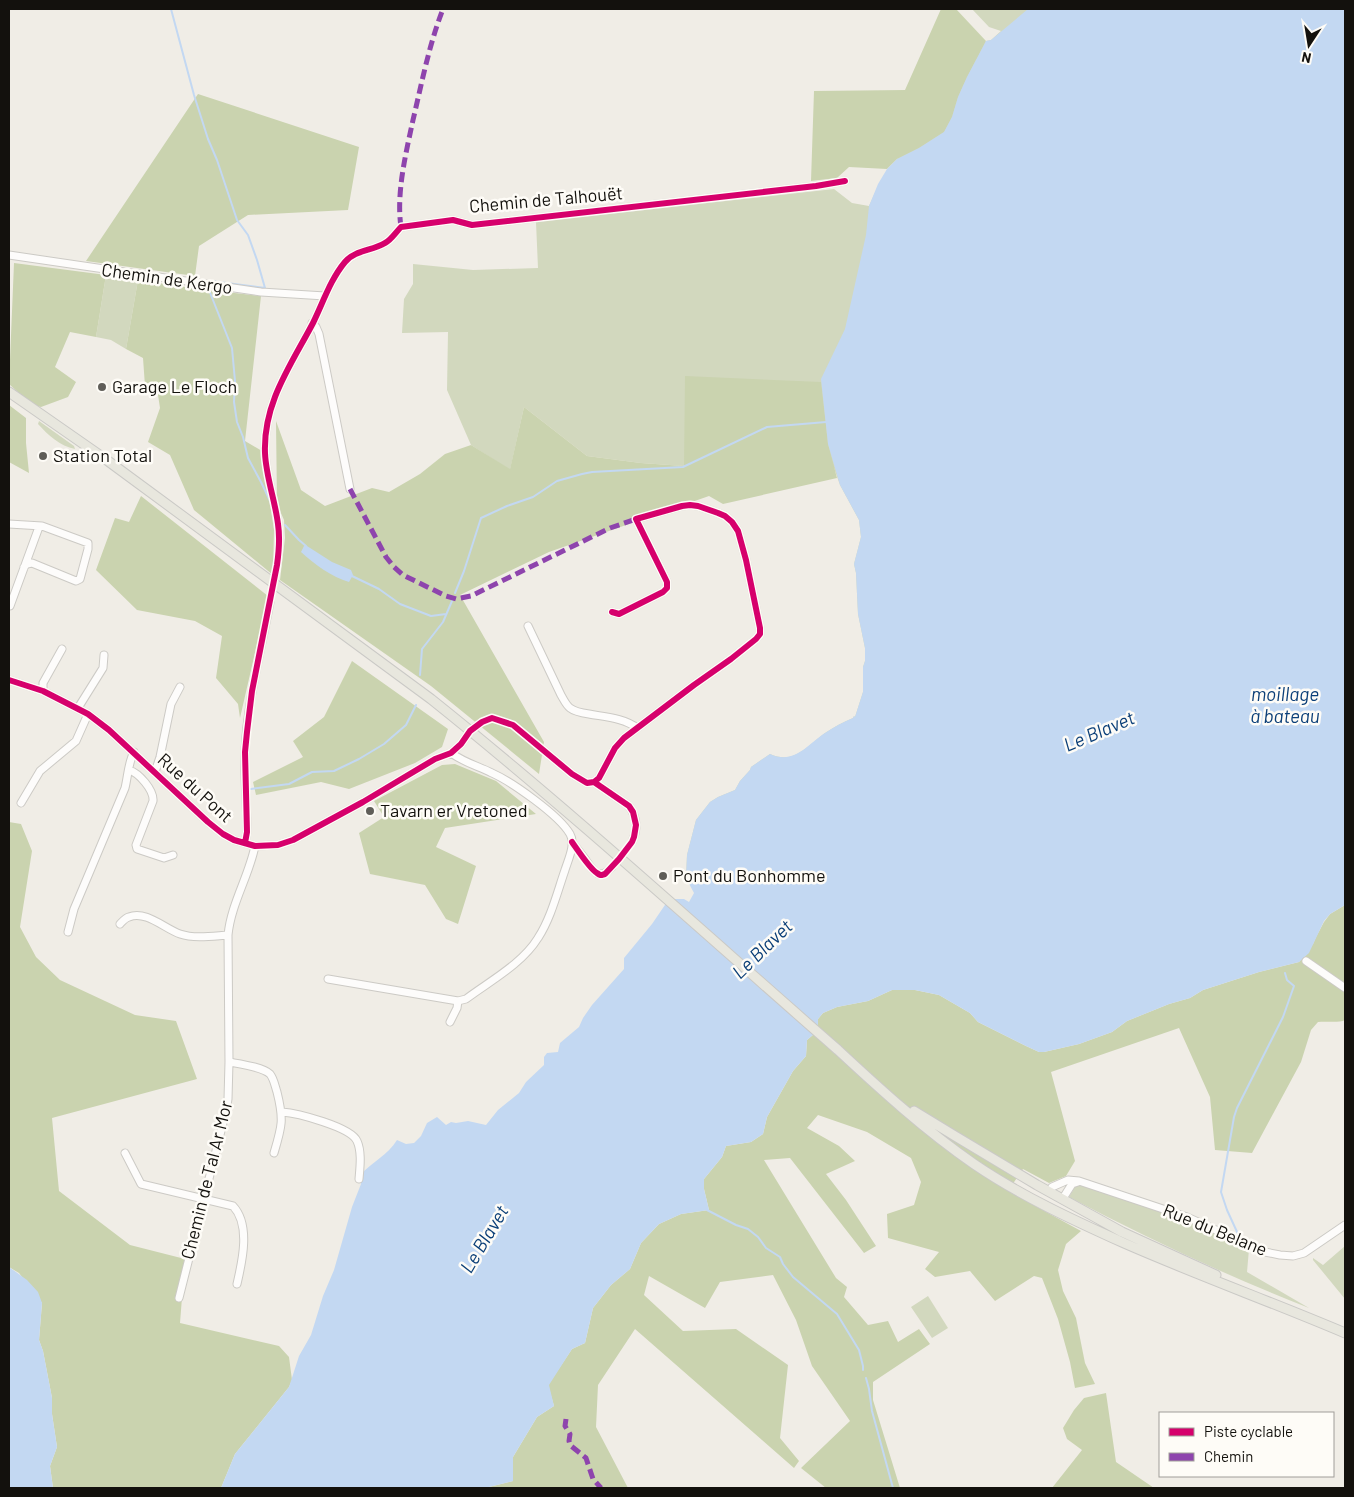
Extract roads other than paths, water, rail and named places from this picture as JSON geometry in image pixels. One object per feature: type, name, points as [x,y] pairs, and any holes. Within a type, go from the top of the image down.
[{"type":"main road","points":[[9,392],[108,461],[431,699],[537,786],[838,1050],[885,1094],[975,1164],[1035,1201],[1083,1225],[1169,1262],[1345,1331]]},
{"type":"main road","points":[[838,1050],[913,1110],[1029,1180],[1122,1232],[1345,1331]]},
{"type":"street","name":"Chemin de Talhouët","points":[[277,565],[279,546],[278,526],[266,463],[266,429],[278,386],[336,273],[346,260],[358,252],[387,243],[401,227],[453,220],[472,225],[816,186],[845,181]]},
{"type":"street","name":"Chemin de Kergo","points":[[9,256],[261,292],[325,296]]},
{"type":"street","points":[[312,323],[319,334],[350,489]]},
{"type":"street","points":[[594,782],[599,778],[615,748],[624,738],[731,659],[760,634],[744,553],[738,531],[732,522],[718,513],[690,505],[636,519],[667,582],[667,588],[663,592],[619,614],[612,612]]},
{"type":"street","points":[[9,524],[42,526],[88,543],[80,579],[76,582],[32,564],[27,564],[24,567]]},
{"type":"street","points":[[9,606],[39,527]]},
{"type":"street","points":[[245,843],[247,826],[246,732],[252,691],[270,602]]},
{"type":"street","points":[[528,626],[566,704],[572,709],[631,723],[637,728]]},
{"type":"street","points":[[42,691],[43,683],[62,649]]},
{"type":"street","points":[[78,708],[102,668],[104,655]]},
{"type":"street","name":"Rue du Pont","points":[[9,680],[42,691],[88,714],[134,752],[223,834],[234,840],[255,846],[278,845],[293,840],[363,802],[435,759],[451,753],[461,744],[470,731],[482,722],[492,718],[503,720],[512,725],[572,774],[586,782],[594,782],[629,806],[633,812],[636,825],[632,842]]},
{"type":"street","points":[[155,772],[171,704],[180,687]]},
{"type":"street","points":[[20,803],[40,771],[76,741],[88,714]]},
{"type":"street","points":[[68,932],[74,909],[125,788],[130,760],[134,752]]},
{"type":"street","points":[[451,753],[460,760],[498,776],[528,795],[569,832],[572,842],[597,874],[605,874],[612,867]]},
{"type":"street","points":[[129,770],[135,772],[154,796],[136,845],[137,849],[164,858],[173,854]]},
{"type":"street","points":[[328,978],[458,1001],[466,999],[508,968],[532,946],[544,926],[554,901],[570,855],[572,842]]},
{"type":"street","name":"Chemin de Tal Ar Mor","points":[[179,1298],[228,1099],[228,935],[230,920],[252,862],[255,846]]},
{"type":"street","points":[[120,924],[128,917],[138,915],[149,918],[181,934],[195,937],[228,935]]},
{"type":"street","points":[[1306,960],[1345,988]]},
{"type":"street","points":[[450,1022],[457,1008],[458,1001]]},
{"type":"street","points":[[229,1062],[263,1070],[270,1074],[274,1080],[282,1112],[282,1129],[274,1153]]},
{"type":"street","points":[[282,1112],[301,1115],[323,1122],[345,1130],[354,1136],[359,1150],[359,1179]]},
{"type":"street","points":[[125,1153],[141,1184],[233,1206],[239,1214],[244,1241],[243,1259],[237,1284]]},
{"type":"street","name":"Rue du Belane","points":[[1052,1187],[1068,1180],[1079,1182],[1187,1217],[1265,1252],[1280,1255],[1292,1256],[1304,1253],[1345,1225]]},
{"type":"street","points":[[1065,1195],[1072,1184],[1079,1182]]},
{"type":"water","points":[[1028,9],[1345,9],[1345,905],[1330,914],[1324,921],[1309,953],[1299,962],[1259,972],[1203,990],[1190,998],[1169,1004],[1127,1021],[1112,1032],[1079,1044],[1044,1052],[1039,1052],[978,1022],[970,1013],[939,995],[915,990],[892,990],[868,1001],[837,1007],[823,1013],[818,1019],[818,1025],[814,1034],[807,1040],[806,1056],[793,1071],[767,1117],[763,1134],[751,1142],[726,1146],[722,1157],[704,1179],[704,1189],[709,1210],[681,1214],[659,1224],[641,1243],[630,1269],[611,1285],[593,1308],[585,1343],[572,1349],[549,1385],[554,1406],[537,1417],[513,1457],[513,1481],[485,1488],[221,1488],[235,1454],[289,1387],[299,1356],[311,1335],[323,1296],[334,1270],[352,1207],[361,1184],[360,1175],[389,1150],[397,1140],[406,1144],[414,1143],[421,1136],[427,1123],[437,1117],[446,1125],[451,1122],[468,1121],[486,1125],[498,1110],[519,1093],[526,1082],[544,1065],[544,1057],[547,1053],[558,1052],[560,1043],[579,1027],[592,1005],[624,969],[624,958],[652,924],[667,902],[674,899],[684,899],[689,902],[694,893],[686,878],[687,855],[696,820],[710,802],[735,790],[751,767],[770,754],[786,757],[800,752],[832,729],[855,717],[863,692],[863,667],[865,661],[865,648],[858,614],[854,564],[861,537],[859,520],[840,485],[828,444],[821,379],[845,329],[866,235],[869,206],[878,184],[887,169],[897,159],[944,132],[952,117],[967,77],[986,41],[991,40]]},
{"type":"water","points":[[304,546],[332,562],[351,570],[353,575],[349,582],[330,573],[306,557],[301,552]]},
{"type":"water","points":[[9,1267],[27,1280],[38,1292],[42,1303],[39,1340],[52,1398],[52,1414],[57,1447],[50,1466],[53,1488],[9,1488]]},
{"type":"waterway","points":[[171,9],[208,139],[237,220],[248,235],[265,288],[211,281]]},
{"type":"waterway","points":[[209,290],[232,348],[235,381],[234,402],[237,422],[248,458],[271,503]]},
{"type":"waterway","points":[[455,593],[481,518],[533,497],[557,481],[592,472],[683,467],[767,427],[826,422]]},
{"type":"waterway","points":[[285,525],[306,546]]},
{"type":"waterway","points":[[352,576],[379,589],[400,604],[431,616],[446,614]]},
{"type":"waterway","points":[[420,675],[422,649],[443,622],[452,601]]},
{"type":"waterway","points":[[251,789],[289,784],[312,772],[334,771],[359,759],[384,744],[406,725],[416,705]]},
{"type":"waterway","points":[[1238,1234],[1221,1192],[1234,1117],[1283,1017],[1294,986],[1287,980],[1285,973]]},
{"type":"waterway","points":[[707,1210],[748,1229],[758,1237],[766,1248],[780,1257],[793,1277],[837,1314],[859,1350],[863,1370]]},
{"type":"waterway","points":[[866,1378],[872,1411],[893,1488]]},
{"type":"tunnel","points":[[270,602],[277,565]]},
{"type":"tunnel","points":[[612,867],[632,842]]},
{"type":"place","name":"Garage Le Floch","points":[[102,387]]},
{"type":"place","name":"Station Total","points":[[43,456]]},
{"type":"place","name":"Tavarn er Vretoned","points":[[370,811]]},
{"type":"place","name":"Pont du Bonhomme","points":[[663,876]]},
{"type":"water label","name":"moillage à bateau","points":[[1285,705]]},
{"type":"water label","name":"Le Blavet","points":[[1099,731]]},
{"type":"water label","name":"Le Blavet","points":[[762,949]]},
{"type":"water label","name":"Le Blavet","points":[[484,1239]]}]
